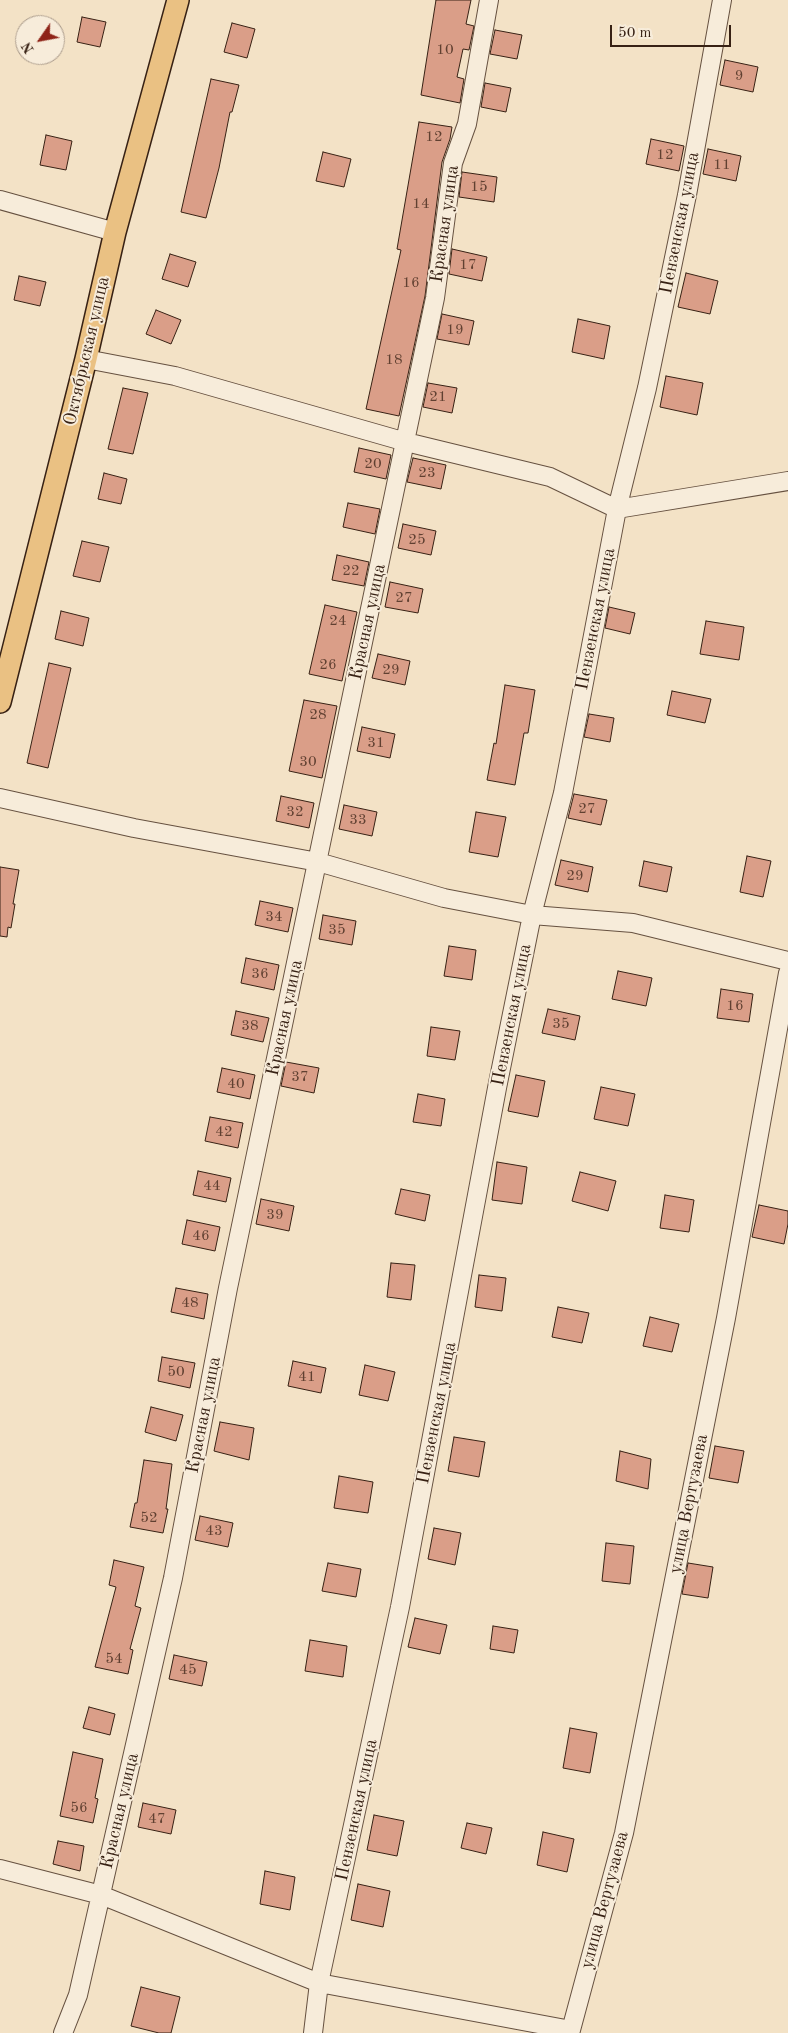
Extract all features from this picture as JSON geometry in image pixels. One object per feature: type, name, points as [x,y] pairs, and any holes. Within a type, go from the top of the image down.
[{"type":"main road","name":"Октябрьская улица","points":[[0,702],[86,359],[115,232],[178,0]]},
{"type":"street","name":"Красная улица","points":[[63,2033],[78,1996],[173,1578],[228,1288],[435,298],[453,162],[467,124],[489,0]]},
{"type":"street","name":"Пензенская улица","points":[[313,2033],[319,1983],[400,1607],[497,1088],[532,915],[563,793],[617,509],[649,378],[687,195],[722,0]]},
{"type":"street","points":[[0,200],[115,232]]},
{"type":"street","points":[[86,359],[175,376],[406,442],[550,477],[617,509],[788,480]]},
{"type":"street","points":[[0,798],[134,828],[318,862],[444,898],[532,915],[634,923],[788,961]]},
{"type":"street","name":"улица Вертузаева","points":[[319,1983],[570,2030],[624,1833],[726,1318],[788,973]]},
{"type":"street","points":[[0,1869],[101,1895],[319,1983]]},
{"type":"building","points":[[436,0],[471,0],[466,24],[474,26],[469,50],[463,49],[457,77],[464,79],[460,103],[421,95]]},
{"type":"building","points":[[82,17],[106,22],[100,47],[77,42]]},
{"type":"building","points":[[232,23],[255,29],[247,58],[224,52]]},
{"type":"building","points":[[495,30],[522,35],[517,59],[490,54]]},
{"type":"building","points":[[725,60],[758,67],[753,92],[720,85]]},
{"type":"building","points":[[211,79],[239,85],[232,112],[230,112],[219,168],[206,218],[181,212]]},
{"type":"building","points":[[485,83],[511,88],[506,112],[481,107]]},
{"type":"building","points":[[419,122],[452,127],[442,162],[425,296],[399,416],[366,409],[401,250],[397,249]]},
{"type":"building","points":[[46,135],[72,141],[66,170],[40,165]]},
{"type":"building","points":[[651,139],[684,146],[679,171],[646,164]]},
{"type":"building","points":[[708,149],[741,156],[736,181],[703,174]]},
{"type":"building","points":[[323,152],[351,159],[344,187],[316,181]]},
{"type":"building","points":[[462,172],[497,177],[494,202],[459,197]]},
{"type":"building","points":[[452,249],[487,257],[482,281],[449,274]]},
{"type":"building","points":[[170,254],[196,262],[188,287],[162,279]]},
{"type":"building","points":[[686,273],[718,281],[710,314],[678,307]]},
{"type":"building","points":[[19,276],[46,282],[40,306],[14,300]]},
{"type":"building","points":[[156,310],[181,320],[171,344],[146,334]]},
{"type":"building","points":[[442,314],[474,321],[469,345],[437,339]]},
{"type":"building","points":[[578,319],[610,326],[604,359],[572,352]]},
{"type":"building","points":[[666,376],[703,383],[697,415],[660,407]]},
{"type":"building","points":[[428,383],[457,388],[452,413],[423,407]]},
{"type":"building","points":[[123,388],[148,393],[133,454],[108,449]]},
{"type":"building","points":[[359,448],[391,455],[386,479],[354,472]]},
{"type":"building","points":[[413,458],[446,465],[441,489],[407,482]]},
{"type":"building","points":[[104,473],[127,479],[121,504],[98,499]]},
{"type":"building","points":[[348,503],[380,509],[375,534],[343,527]]},
{"type":"building","points":[[403,524],[436,531],[431,555],[398,548]]},
{"type":"building","points":[[82,541],[109,547],[100,582],[73,576]]},
{"type":"building","points":[[337,555],[369,562],[364,586],[332,580]]},
{"type":"building","points":[[390,582],[423,589],[418,613],[385,607]]},
{"type":"building","points":[[325,605],[357,612],[342,681],[309,674]]},
{"type":"building","points":[[609,607],[635,613],[630,634],[605,628]]},
{"type":"building","points":[[61,611],[89,618],[83,646],[55,639]]},
{"type":"building","points":[[706,621],[744,627],[739,660],[700,654]]},
{"type":"building","points":[[378,654],[410,661],[405,685],[372,678]]},
{"type":"building","points":[[49,663],[71,668],[48,768],[27,763]]},
{"type":"building","points":[[505,685],[535,690],[528,733],[524,733],[515,785],[487,780],[494,743],[496,744]]},
{"type":"building","points":[[672,691],[711,699],[705,723],[667,715]]},
{"type":"building","points":[[304,700],[337,706],[322,778],[289,771]]},
{"type":"building","points":[[589,714],[614,718],[610,742],[584,737]]},
{"type":"building","points":[[362,727],[395,734],[390,758],[357,751]]},
{"type":"building","points":[[574,794],[607,800],[601,825],[568,818]]},
{"type":"building","points":[[281,796],[314,803],[309,828],[276,821]]},
{"type":"building","points":[[344,805],[377,812],[372,836],[339,829]]},
{"type":"building","points":[[476,812],[506,817],[498,857],[469,852]]},
{"type":"building","points":[[747,856],[771,861],[763,897],[740,892]]},
{"type":"building","points":[[561,860],[593,867],[588,892],[555,885]]},
{"type":"building","points":[[644,861],[672,867],[667,892],[639,886]]},
{"type":"building","points":[[0,867],[19,870],[11,928],[8,927],[7,937],[0,936]]},
{"type":"building","points":[[260,901],[293,908],[288,932],[255,925]]},
{"type":"building","points":[[323,915],[356,921],[352,945],[319,939]]},
{"type":"building","points":[[449,946],[476,950],[472,980],[444,976]]},
{"type":"building","points":[[246,958],[279,965],[274,990],[241,983]]},
{"type":"building","points":[[618,971],[652,978],[646,1006],[612,999]]},
{"type":"building","points":[[721,989],[753,994],[749,1022],[717,1018]]},
{"type":"building","points":[[548,1009],[580,1016],[575,1040],[542,1033]]},
{"type":"building","points":[[236,1011],[269,1018],[263,1042],[231,1035]]},
{"type":"building","points":[[431,1027],[460,1031],[455,1060],[427,1056]]},
{"type":"building","points":[[286,1062],[319,1068],[314,1093],[281,1086]]},
{"type":"building","points":[[222,1068],[255,1075],[250,1099],[217,1092]]},
{"type":"building","points":[[516,1075],[545,1081],[538,1117],[508,1111]]},
{"type":"building","points":[[601,1087],[635,1094],[628,1126],[594,1119]]},
{"type":"building","points":[[418,1094],[445,1099],[441,1126],[413,1122]]},
{"type":"building","points":[[210,1117],[243,1123],[238,1148],[205,1141]]},
{"type":"building","points":[[497,1162],[527,1167],[522,1204],[492,1200]]},
{"type":"building","points":[[198,1171],[231,1178],[226,1202],[193,1195]]},
{"type":"building","points":[[580,1172],[616,1181],[608,1211],[572,1201]]},
{"type":"building","points":[[401,1189],[430,1195],[425,1221],[395,1214]]},
{"type":"building","points":[[665,1195],[694,1200],[689,1232],[660,1228]]},
{"type":"building","points":[[261,1199],[294,1206],[289,1231],[256,1224]]},
{"type":"building","points":[[759,1205],[788,1211],[788,1224],[784,1244],[752,1237]]},
{"type":"building","points":[[187,1220],[220,1227],[215,1251],[182,1244]]},
{"type":"building","points":[[391,1263],[415,1265],[411,1300],[387,1297]]},
{"type":"building","points":[[479,1275],[506,1278],[502,1311],[475,1307]]},
{"type":"building","points":[[176,1288],[208,1294],[204,1319],[171,1312]]},
{"type":"building","points":[[558,1307],[589,1313],[582,1343],[552,1337]]},
{"type":"building","points":[[650,1317],[679,1324],[672,1352],[643,1346]]},
{"type":"building","points":[[162,1357],[195,1363],[190,1388],[158,1381]]},
{"type":"building","points":[[293,1361],[326,1368],[321,1393],[288,1386]]},
{"type":"building","points":[[365,1365],[395,1372],[388,1401],[359,1395]]},
{"type":"building","points":[[151,1407],[183,1415],[176,1441],[145,1432]]},
{"type":"building","points":[[220,1422],[254,1428],[249,1460],[214,1451]]},
{"type":"building","points":[[454,1437],[485,1442],[479,1477],[448,1471]]},
{"type":"building","points":[[715,1446],[744,1451],[738,1483],[709,1478]]},
{"type":"building","points":[[620,1451],[651,1459],[648,1489],[616,1481]]},
{"type":"building","points":[[144,1460],[172,1464],[166,1509],[168,1509],[163,1533],[130,1527],[135,1503],[137,1503]]},
{"type":"building","points":[[339,1476],[373,1482],[368,1513],[334,1508]]},
{"type":"building","points":[[200,1516],[233,1523],[228,1547],[195,1540]]},
{"type":"building","points":[[434,1528],[461,1533],[455,1565],[428,1559]]},
{"type":"building","points":[[606,1543],[634,1546],[630,1584],[602,1581]]},
{"type":"building","points":[[114,1560],[144,1567],[135,1606],[141,1608],[130,1649],[133,1650],[128,1674],[95,1667],[116,1587],[109,1585]]},
{"type":"building","points":[[328,1563],[361,1569],[356,1597],[322,1591]]},
{"type":"building","points":[[688,1563],[713,1567],[708,1598],[682,1594]]},
{"type":"building","points":[[415,1618],[447,1625],[440,1654],[408,1647]]},
{"type":"building","points":[[493,1626],[518,1630],[514,1653],[490,1649]]},
{"type":"building","points":[[310,1640],[347,1646],[343,1677],[305,1671]]},
{"type":"building","points":[[174,1655],[207,1662],[202,1686],[169,1679]]},
{"type":"building","points":[[89,1707],[115,1714],[110,1735],[83,1728]]},
{"type":"building","points":[[570,1728],[597,1733],[590,1773],[563,1768]]},
{"type":"building","points":[[73,1752],[103,1759],[95,1798],[98,1799],[93,1823],[60,1816]]},
{"type":"building","points":[[143,1803],[176,1810],[171,1834],[138,1827]]},
{"type":"building","points":[[374,1815],[404,1821],[397,1856],[367,1850]]},
{"type":"building","points":[[467,1823],[492,1828],[486,1854],[461,1848]]},
{"type":"building","points":[[543,1832],[574,1839],[567,1872],[537,1865]]},
{"type":"building","points":[[58,1841],[84,1846],[80,1871],[53,1864]]},
{"type":"building","points":[[265,1871],[295,1877],[290,1910],[260,1904]]},
{"type":"building","points":[[358,1884],[390,1891],[383,1927],[351,1920]]},
{"type":"building","points":[[141,1987],[180,1997],[171,2033],[159,2033],[131,2026]]}]
